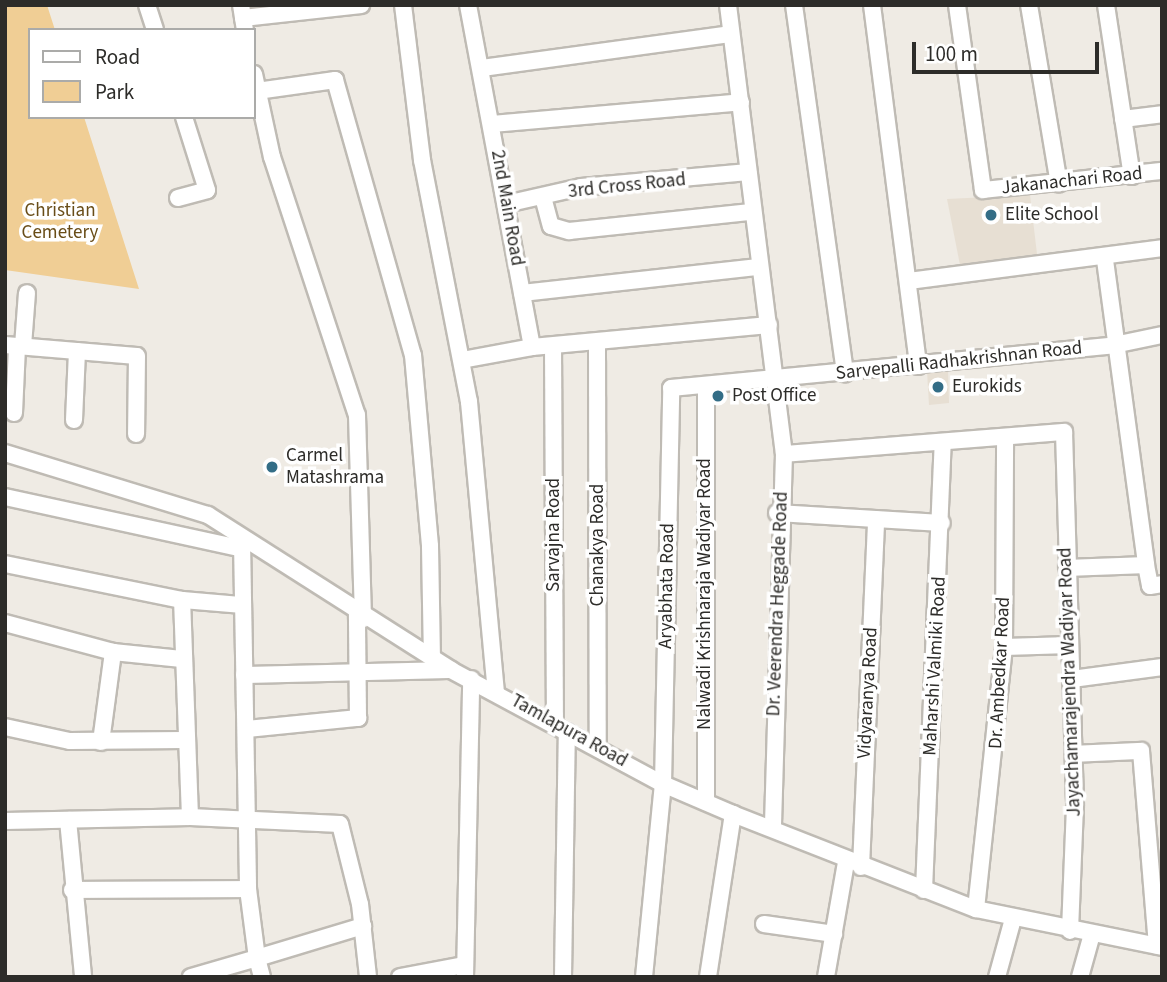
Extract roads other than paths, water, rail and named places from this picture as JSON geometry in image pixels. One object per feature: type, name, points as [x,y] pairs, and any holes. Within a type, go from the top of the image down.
[{"type":"street","points":[[147,5],[154,28]]},
{"type":"street","points":[[243,18],[361,5]]},
{"type":"street","points":[[402,5],[422,160],[462,360],[485,523],[496,691]]},
{"type":"street","name":"2nd Main Road","points":[[468,5],[482,68],[532,347]]},
{"type":"street","name":"Dr. Veerendra Heggade Road","points":[[728,5],[741,102],[751,212],[779,381],[784,454],[777,513],[773,828]]},
{"type":"street","points":[[794,5],[845,373]]},
{"type":"street","points":[[872,5],[918,366]]},
{"type":"street","name":"Jakanachari Road","points":[[957,5],[983,190],[1161,175]]},
{"type":"street","points":[[1029,5],[1059,184]]},
{"type":"street","points":[[1106,5],[1132,176]]},
{"type":"street","points":[[482,68],[730,34]]},
{"type":"street","points":[[257,91],[335,80],[413,355],[430,546],[432,656]]},
{"type":"street","points":[[247,729],[358,718],[360,616],[357,415],[272,157],[256,85]]},
{"type":"street","points":[[492,124],[741,102]]},
{"type":"street","points":[[1123,119],[1162,114]]},
{"type":"street","points":[[178,198],[207,190],[185,119]]},
{"type":"street","name":"3rd Cross Road","points":[[506,204],[581,187],[748,172]]},
{"type":"street","points":[[543,197],[551,226],[569,231],[751,212]]},
{"type":"street","points":[[909,281],[1105,260],[1162,248]]},
{"type":"street","points":[[1105,260],[1114,345],[1146,565],[1156,585]]},
{"type":"street","points":[[522,293],[759,267]]},
{"type":"street","points":[[14,413],[15,346],[27,293]]},
{"type":"street","points":[[462,360],[532,347],[768,325]]},
{"type":"street","name":"Sarvepalli Radhakrishnan Road","points":[[671,388],[779,381],[1114,345],[1162,335]]},
{"type":"street","name":"Chanakya Road","points":[[597,342],[598,747]]},
{"type":"street","points":[[15,346],[137,356],[136,434]]},
{"type":"street","name":"Sarvajna Road","points":[[553,346],[563,977]]},
{"type":"street","points":[[75,420],[77,351]]},
{"type":"street","name":"Nalwadi Krishnaraja Wadiyar Road","points":[[706,387],[706,802]]},
{"type":"street","name":"Aryabhata Road","points":[[643,977],[663,784],[671,388]]},
{"type":"street","name":"Jayachamarajendra Wadiyar Road","points":[[1004,437],[1064,432],[1074,754],[1070,931]]},
{"type":"street","points":[[784,454],[1004,437]]},
{"type":"street","name":"Dr. Ambedkar Road","points":[[976,909],[1004,647],[1004,437]]},
{"type":"street","name":"Maharshi Valmiki Road","points":[[924,890],[942,523],[943,442]]},
{"type":"street","name":"Tamlapura Road","points":[[5,453],[208,515],[240,544],[432,656],[451,670],[496,691],[663,784],[733,814],[773,828],[853,865],[976,909],[1070,931],[1159,946]]},
{"type":"street","points":[[5,496],[240,544],[251,818],[248,889],[262,977]]},
{"type":"street","points":[[777,513],[942,523]]},
{"type":"street","name":"Vidyaranya Road","points":[[826,977],[834,934],[853,865],[876,519]]},
{"type":"street","points":[[5,564],[182,600],[242,605]]},
{"type":"street","points":[[1067,568],[1146,565]]},
{"type":"street","points":[[182,600],[184,740],[190,817]]},
{"type":"street","points":[[5,623],[113,652],[182,659]]},
{"type":"street","points":[[1004,647],[1070,645]]},
{"type":"street","points":[[101,742],[113,652]]},
{"type":"street","points":[[1072,679],[1162,667]]},
{"type":"street","points":[[244,676],[451,670]]},
{"type":"street","points":[[400,977],[466,973],[471,680]]},
{"type":"street","points":[[5,727],[101,742],[184,740]]},
{"type":"street","points":[[1074,754],[1141,751],[1159,946]]},
{"type":"street","points":[[708,977],[733,814]]},
{"type":"street","points":[[5,821],[190,817],[340,824],[363,926],[369,977]]},
{"type":"street","points":[[68,820],[72,890],[83,977]]},
{"type":"street","points":[[72,890],[248,889]]},
{"type":"street","points":[[997,977],[1013,919]]},
{"type":"street","points":[[764,924],[834,934]]},
{"type":"street","points":[[191,977],[363,926]]},
{"type":"street","points":[[1080,977],[1093,934]]},
{"type":"place","name":"Elite School","points":[[991,215]]},
{"type":"place","name":"Eurokids","points":[[938,387]]},
{"type":"place","name":"Post Office","points":[[718,396]]},
{"type":"place","name":"Carmel Matashrama","points":[[272,467]]},
{"type":"park label","name":"Christian Cemetery","points":[[60,222]]}]
